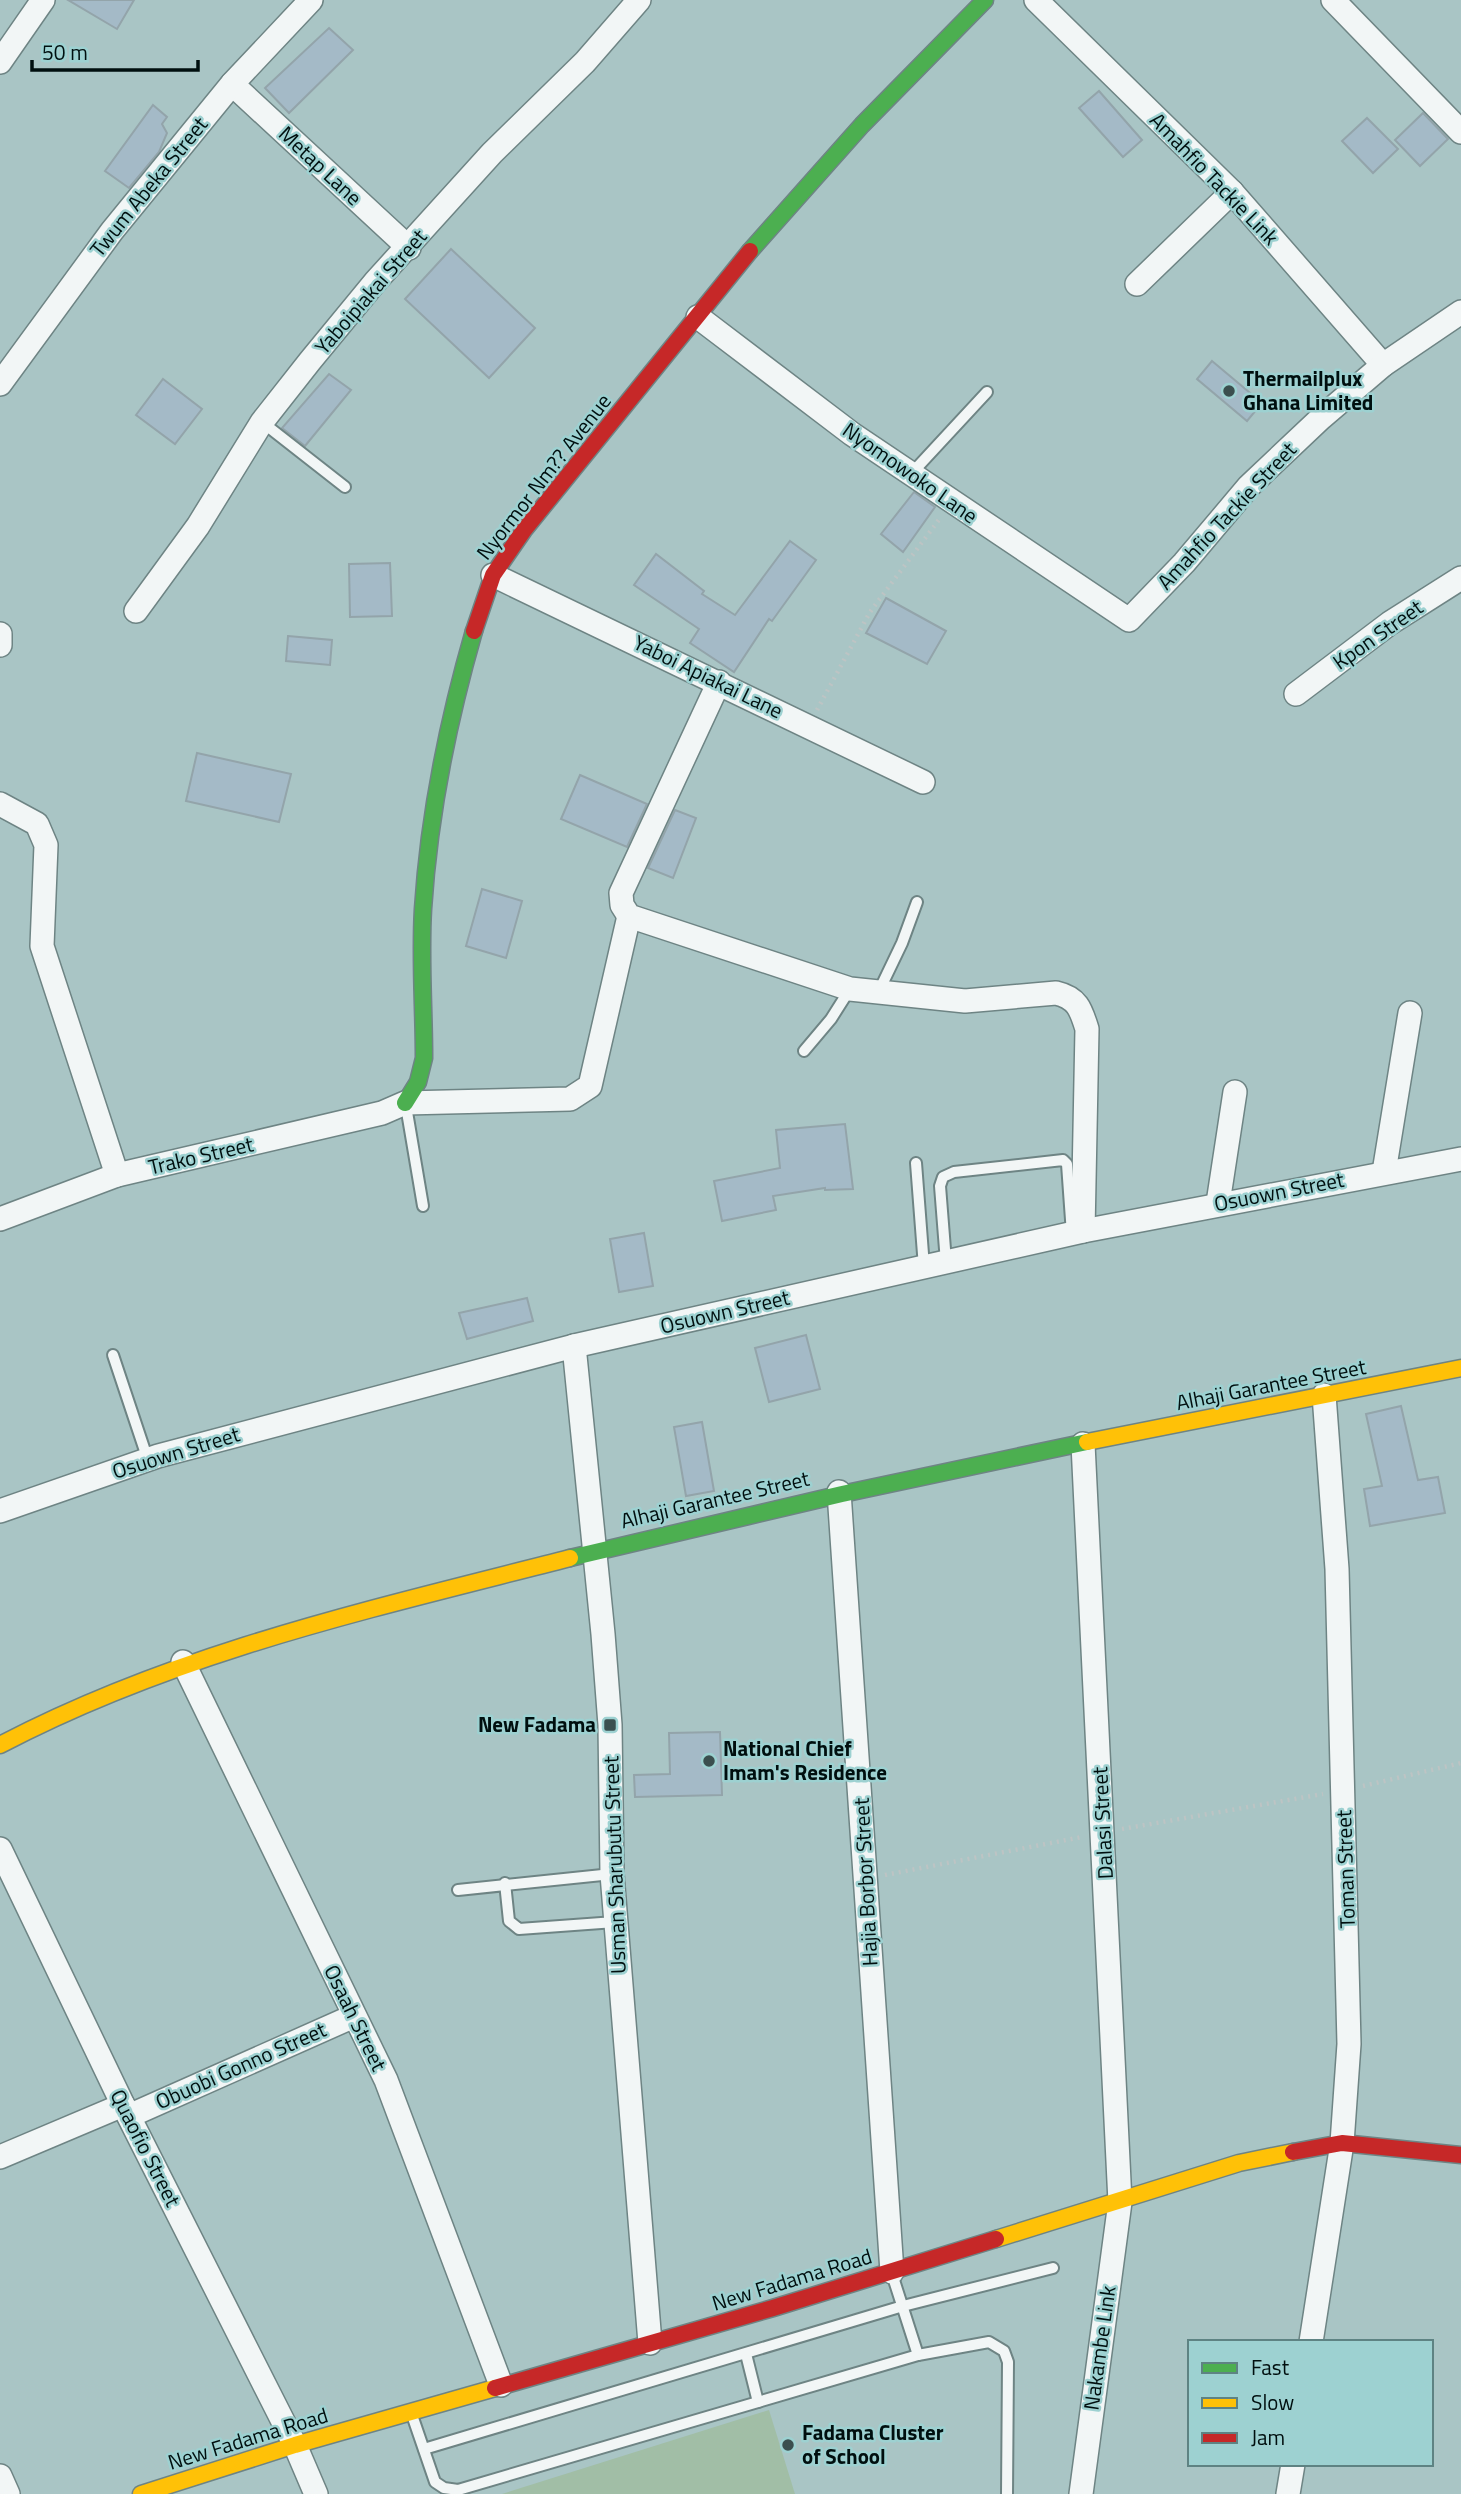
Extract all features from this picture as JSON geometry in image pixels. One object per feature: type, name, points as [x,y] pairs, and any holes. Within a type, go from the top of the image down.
[{"type":"street","points":[[0,62],[43,0]]},
{"type":"street","name":"Twum Abeka Street","points":[[0,384],[112,231],[232,84],[311,0]]},
{"type":"street","name":"Yaboipiakai Street","points":[[136,611],[198,526],[262,422],[375,282],[409,248],[492,153],[585,62],[639,0]]},
{"type":"street","name":"Nyormor Nm?? Avenue","points":[[405,1103],[418,1082],[424,1058],[423,909],[438,778],[456,693],[493,575],[571,471],[698,317],[754,243],[897,85],[985,0]]},
{"type":"street","name":"Amahfio Tackie Link","points":[[1036,0],[1232,192],[1383,365]]},
{"type":"street","points":[[1333,0],[1461,132]]},
{"type":"street","name":"Metap Lane","points":[[232,84],[409,248]]},
{"type":"street","points":[[1137,285],[1232,192]]},
{"type":"street","name":"Amahfio Tackie Street","points":[[1129,620],[1184,563],[1249,486],[1383,365],[1461,312]]},
{"type":"street","name":"Nyomowoko Lane","points":[[698,317],[786,386],[911,474],[1129,620]]},
{"type":"street","name":"Yaboi Apiakai Lane","points":[[493,575],[923,782]]},
{"type":"street","name":"Kpon Street","points":[[1296,694],[1390,623],[1461,578]]},
{"type":"street","points":[[0,634],[0,645]]},
{"type":"street","name":"Trako Street","points":[[0,1219],[117,1175],[383,1113],[405,1103],[570,1098],[581,1093],[590,1086],[629,916],[622,905],[621,893],[719,682]]},
{"type":"street","points":[[0,804],[37,824],[46,845],[42,946],[117,1175]]},
{"type":"street","points":[[629,916],[850,989],[965,1001],[1056,993],[1069,996],[1080,1007],[1087,1030],[1077,1232]]},
{"type":"street","points":[[1384,1172],[1395,1091],[1410,1013]]},
{"type":"street","points":[[1218,1203],[1235,1092]]},
{"type":"street","name":"Osuown Street","points":[[0,1511],[148,1460],[354,1402],[574,1346],[1077,1232],[1218,1203],[1461,1159]]},
{"type":"street","name":"Usman Sharubutu Street","points":[[574,1346],[610,1725],[615,1922],[650,2343]]},
{"type":"street","name":"Alhaji Garantee Street","points":[[0,1745],[49,1717],[183,1662],[595,1550],[839,1492],[1461,1368]]},
{"type":"street","name":"Toman Street","points":[[1311,2340],[1342,2143],[1349,2044],[1337,1569],[1324,1395]]},
{"type":"street","name":"Dalasi Street","points":[[1083,1444],[1121,2202]]},
{"type":"street","name":"Hajia Borbor Street","points":[[839,1492],[892,2272]]},
{"type":"street","name":"Osaah Street","points":[[183,1662],[386,2080],[501,2385]]},
{"type":"street","name":"Quaofio Street","points":[[0,1849],[126,2111],[295,2445],[316,2494]]},
{"type":"street","name":"Obuobi Gonno Street","points":[[0,2157],[126,2111],[354,2016]]},
{"type":"street","name":"New Fadama Road","points":[[141,2494],[295,2445],[892,2272],[1240,2163],[1342,2143],[1461,2155]]},
{"type":"street","name":"Nakambe Link","points":[[1081,2494],[1121,2202]]},
{"type":"street","points":[[1288,2494],[1293,2466]]},
{"type":"street","points":[[0,2476],[8,2494]]},
{"type":"lane","points":[[911,474],[987,392]]},
{"type":"lane","points":[[262,422],[345,487]]},
{"type":"lane","points":[[878,993],[902,943],[917,902]]},
{"type":"lane","points":[[804,1051],[831,1019],[850,989]]},
{"type":"lane","points":[[405,1103],[423,1206]]},
{"type":"lane","points":[[935,1264],[940,1186],[943,1177],[954,1172],[1063,1160],[1067,1164],[1077,1232]]},
{"type":"lane","points":[[916,1164],[935,1264]]},
{"type":"lane","points":[[113,1355],[148,1460]]},
{"type":"lane","points":[[458,1890],[505,1883],[612,1874]]},
{"type":"lane","points":[[505,1883],[509,1920],[519,1929],[615,1922]]},
{"type":"lane","points":[[424,2449],[903,2306],[1053,2267]]},
{"type":"lane","points":[[892,2272],[918,2355]]},
{"type":"lane","points":[[411,2412],[435,2482],[444,2488],[458,2490],[918,2355],[989,2342],[1004,2351],[1008,2362],[1007,2494]]},
{"type":"lane","points":[[746,2354],[758,2402]]},
{"type":"path","points":[[808,726],[870,612],[951,502]]},
{"type":"path","points":[[1344,1790],[1461,1763]]},
{"type":"green space","points":[[769,2410],[795,2494],[502,2494]]},
{"type":"building","points":[[68,0],[134,0],[117,29]]},
{"type":"building","points":[[329,28],[353,50],[289,113],[265,88]]},
{"type":"building","points":[[1099,91],[1142,140],[1123,157],[1079,108]]},
{"type":"building","points":[[153,105],[167,117],[162,124],[167,133],[159,152],[129,188],[105,171]]},
{"type":"building","points":[[1423,113],[1448,139],[1420,166],[1395,140]]},
{"type":"building","points":[[1367,118],[1398,149],[1373,173],[1342,141]]},
{"type":"building","points":[[451,249],[535,328],[489,378],[405,299]]},
{"type":"building","name":"Thermailplux Ghana Limited","points":[[1212,361],[1262,403],[1247,421],[1197,379]]},
{"type":"building","points":[[329,374],[351,390],[305,446],[282,428]]},
{"type":"building","points":[[163,379],[202,409],[175,444],[136,415]]},
{"type":"building","points":[[914,492],[935,507],[903,552],[881,534]]},
{"type":"building","points":[[790,541],[816,560],[772,621],[769,619],[734,672],[690,643],[699,629],[634,585],[656,554],[704,591],[702,594],[735,615]]},
{"type":"building","points":[[390,563],[392,616],[350,617],[349,564]]},
{"type":"building","points":[[886,598],[946,631],[927,664],[866,633]]},
{"type":"building","points":[[288,636],[332,640],[330,665],[286,661]]},
{"type":"building","points":[[197,753],[291,774],[279,822],[186,801]]},
{"type":"building","points":[[580,775],[647,804],[627,847],[561,819]]},
{"type":"building","points":[[675,810],[696,818],[673,878],[648,868]]},
{"type":"building","points":[[482,889],[522,901],[506,958],[466,946]]},
{"type":"building","points":[[845,1124],[853,1189],[825,1188],[773,1196],[776,1210],[722,1221],[714,1181],[780,1168],[776,1130]]},
{"type":"building","points":[[644,1233],[653,1286],[619,1292],[610,1239]]},
{"type":"building","points":[[527,1298],[533,1321],[467,1339],[459,1313]]},
{"type":"building","points":[[806,1335],[820,1389],[769,1402],[755,1348]]},
{"type":"building","points":[[1401,1406],[1418,1480],[1438,1477],[1445,1513],[1370,1526],[1364,1489],[1382,1486],[1366,1414]]},
{"type":"building","points":[[702,1422],[714,1491],[686,1496],[674,1427]]},
{"type":"building","name":"National Chief Imam's Residence","points":[[720,1732],[722,1795],[635,1797],[634,1775],[670,1774],[669,1733]]},
{"type":"traffic: fast","points":[[750,251],[862,125],[985,0]]},
{"type":"traffic: fast","points":[[405,1103],[418,1082],[424,1058],[422,927],[435,803],[448,733],[474,631]]},
{"type":"traffic: fast","points":[[570,1558],[842,1494],[1087,1442]]},
{"type":"traffic: slow","points":[[1087,1442],[1461,1368]]},
{"type":"traffic: slow","points":[[0,1745],[137,1683],[208,1658],[352,1614],[570,1558]]},
{"type":"traffic: slow","points":[[996,2239],[1239,2163],[1293,2152]]},
{"type":"traffic: slow","points":[[141,2494],[295,2445],[495,2388]]},
{"type":"traffic: jam","points":[[474,631],[493,575],[524,530],[750,251]]},
{"type":"traffic: jam","points":[[1293,2152],[1342,2143],[1461,2155]]},
{"type":"traffic: jam","points":[[495,2388],[773,2308],[996,2239]]},
{"type":"place","name":"Thermailplux Ghana Limited","points":[[1229,391]]},
{"type":"place","name":"New Fadama","points":[[610,1725]]},
{"type":"place","name":"National Chief Imam's Residence","points":[[709,1761]]},
{"type":"place","name":"Fadama Cluster of School","points":[[788,2445]]}]
